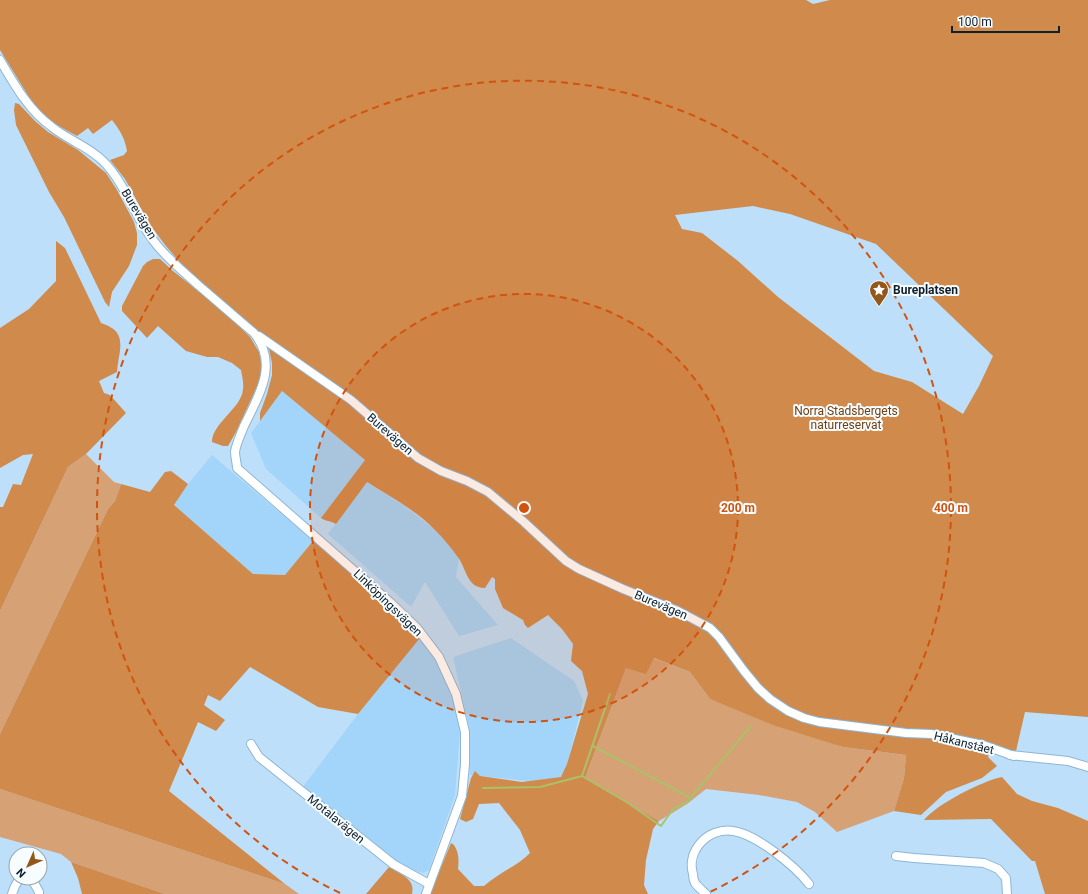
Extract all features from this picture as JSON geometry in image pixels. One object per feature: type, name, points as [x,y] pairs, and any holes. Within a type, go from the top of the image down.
[{"type":"street","name":"Burevägen","points":[[0,60],[17,88],[37,113],[51,127],[102,160],[116,175],[139,219],[154,241],[167,255],[185,273],[254,333],[351,400],[418,458],[441,471],[467,480],[488,492],[524,522],[566,561],[579,569],[678,612],[710,628],[758,688],[770,699],[788,711],[804,718],[840,725]]},
{"type":"street","name":"Linköpingsvägen","points":[[254,333],[263,346],[266,372],[263,384],[241,434],[235,452],[237,468],[391,602],[417,628],[439,657],[456,694],[465,732],[465,764],[462,796],[426,894]]},
{"type":"street","name":"Håkanstået","points":[[840,725],[906,733],[931,734],[983,745],[1014,756],[1032,756],[1068,761],[1088,767]]},
{"type":"street","name":"Motalavägen","points":[[251,744],[259,757],[393,864],[429,884]]},
{"type":"street","points":[[706,894],[695,883],[691,867],[692,856],[698,846],[707,837],[722,830],[732,830],[745,834],[757,841],[789,863],[809,884]]},
{"type":"street","points":[[896,856],[984,863],[998,869],[1006,878],[1007,894]]},
{"type":"shaded area","points":[[282,391],[365,460],[321,518],[266,469],[251,433]]},
{"type":"shaded area","points":[[86,454],[114,482],[121,484],[115,501],[108,509],[0,734],[0,611],[68,467]]},
{"type":"shaded area","points":[[212,455],[313,541],[285,575],[253,574],[174,505],[188,484]]},
{"type":"shaded area","points":[[366,482],[403,505],[437,531],[459,558],[456,577],[498,625],[459,636],[425,582],[411,607],[328,534]]},
{"type":"shaded area","points":[[420,638],[437,660],[452,696],[460,731],[455,795],[429,870],[423,873],[412,870],[396,861],[302,788],[358,714]]},
{"type":"shaded area","points":[[511,638],[574,681],[583,700],[564,778],[538,782],[470,775],[469,726],[453,657]]},
{"type":"shaded area","points":[[653,658],[690,672],[710,699],[843,747],[906,755],[904,778],[894,811],[837,832],[815,812],[797,802],[759,795],[706,789],[687,804],[659,821],[585,778],[626,668]]},
{"type":"shaded area","points":[[0,789],[285,884],[299,894],[165,894],[71,862],[61,854],[48,850],[48,846],[32,846],[0,837]]},
{"type":"green space","name":"Norra Stadsbergets naturreservat","points":[[0,0],[806,0],[813,4],[830,0],[1088,0],[1088,717],[1025,712],[1016,751],[990,746],[988,757],[997,766],[982,778],[946,792],[921,815],[894,811],[904,778],[906,755],[843,747],[773,725],[710,699],[690,672],[654,658],[646,674],[626,668],[585,778],[659,821],[653,829],[646,860],[644,885],[648,894],[430,894],[451,843],[456,848],[458,854],[458,869],[474,886],[484,886],[495,877],[520,862],[530,853],[520,830],[499,803],[479,804],[473,819],[466,822],[460,819],[471,778],[475,771],[480,776],[522,782],[561,777],[567,764],[588,694],[582,671],[571,661],[573,644],[562,629],[548,615],[528,628],[523,620],[503,608],[495,589],[495,579],[492,577],[485,588],[474,585],[470,581],[457,556],[429,524],[413,511],[367,482],[336,524],[321,518],[365,460],[282,391],[260,421],[260,413],[272,375],[272,363],[269,349],[257,330],[184,267],[150,225],[125,179],[110,160],[124,155],[127,151],[117,127],[112,120],[93,134],[88,128],[77,136],[55,124],[40,111],[29,97],[0,50]],"holes":[[[753,206],[790,214],[876,244],[993,356],[979,386],[963,414],[912,382],[874,371],[778,297],[738,261],[702,233],[682,229],[675,215]]]},
{"type":"green space","points":[[15,103],[19,104],[48,132],[78,150],[106,173],[134,222],[137,233],[137,245],[129,266],[112,292],[109,307],[105,302],[64,217],[49,192],[16,125],[14,110]]},
{"type":"green space","points":[[56,241],[65,248],[101,323],[116,331],[119,336],[120,348],[117,372],[99,381],[104,393],[110,395],[126,413],[86,454],[68,467],[0,611],[0,507],[3,507],[13,484],[21,485],[33,454],[23,455],[0,468],[0,328],[29,309],[56,281]]},
{"type":"green space","points":[[153,259],[160,259],[226,313],[250,337],[259,352],[262,365],[260,380],[228,446],[223,446],[212,442],[213,435],[238,403],[243,389],[241,370],[232,363],[218,357],[207,357],[186,351],[158,326],[147,338],[122,311],[122,306],[143,266]]},
{"type":"green space","points":[[171,471],[188,484],[174,505],[253,574],[285,575],[313,541],[369,587],[408,624],[420,638],[358,714],[318,707],[250,667],[220,701],[208,695],[204,705],[225,720],[216,731],[198,722],[169,791],[285,884],[0,789],[0,734],[108,509],[115,501],[121,484],[150,492],[165,472]]},
{"type":"green space","points":[[1002,777],[1017,794],[1032,801],[1058,808],[1088,821],[1088,894],[1045,894],[1035,861],[1032,861],[991,819],[924,820],[949,800],[983,783]]},
{"type":"green space","points":[[71,862],[165,894],[82,894],[78,878]]},
{"type":"green space","points":[[389,867],[402,875],[412,884],[412,894],[366,894]]},
{"type":"waterway","points":[[483,788],[540,787],[582,776],[610,694]]},
{"type":"waterway","points":[[582,776],[628,803],[661,826],[673,809],[687,802],[750,727]]},
{"type":"waterway","points":[[593,746],[691,798]]},
{"type":"place","name":"Bureplatsen","points":[[879,307]]}]
